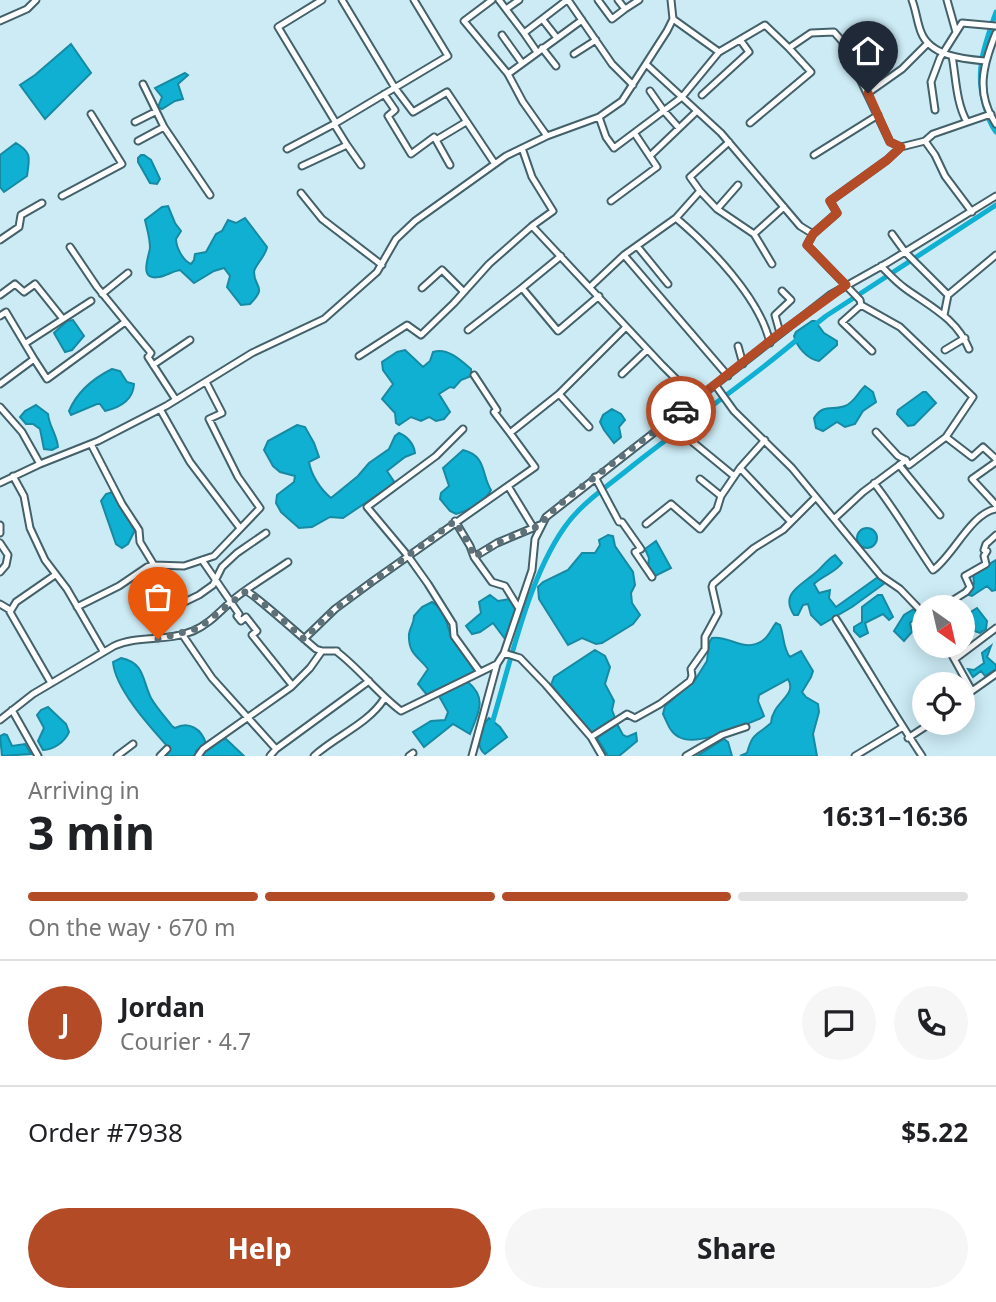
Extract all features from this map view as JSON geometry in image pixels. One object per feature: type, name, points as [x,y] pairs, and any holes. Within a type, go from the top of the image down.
[{"type":"street","points":[[0,20],[27,9],[36,0]]},
{"type":"street","points":[[322,0],[278,27],[361,165]]},
{"type":"street","points":[[342,0],[395,88],[413,111],[447,92],[495,164]]},
{"type":"street","points":[[287,149],[335,124],[448,56],[414,0]]},
{"type":"street","points":[[492,0],[464,21],[508,74],[523,102],[547,136]]},
{"type":"street","points":[[499,0],[524,33],[556,66]]},
{"type":"street","points":[[506,9],[519,0]]},
{"type":"street","points":[[524,33],[568,0],[612,64],[633,85]]},
{"type":"street","points":[[598,0],[612,19],[639,0]]},
{"type":"street","points":[[618,0],[625,9]]},
{"type":"street","points":[[0,483],[91,444],[176,400],[252,353],[324,319],[370,279],[404,230],[495,164],[522,148],[599,117],[622,101],[673,19],[671,0]]},
{"type":"street","points":[[912,0],[920,30],[928,43],[952,56],[985,61]]},
{"type":"street","points":[[947,0],[957,32]]},
{"type":"street","points":[[508,74],[582,19]]},
{"type":"street","points":[[673,19],[719,52]]},
{"type":"street","points":[[543,20],[557,38]]},
{"type":"street","points":[[935,110],[931,86],[943,52],[962,23],[993,26]]},
{"type":"street","points":[[599,117],[606,137],[614,148],[682,96],[719,52],[765,25],[811,72],[750,123]]},
{"type":"street","points":[[789,48],[811,33],[834,32],[842,41],[890,142],[901,147]]},
{"type":"street","points":[[996,33],[994,45],[985,61],[982,81],[996,124]]},
{"type":"street","points":[[502,35],[522,63]]},
{"type":"street","points":[[574,54],[596,40]]},
{"type":"street","points":[[702,95],[749,52],[741,41]]},
{"type":"street","points":[[868,93],[902,69],[928,43]]},
{"type":"street","points":[[952,56],[957,73],[960,104],[967,122]]},
{"type":"street","points":[[646,64],[729,142],[800,226],[813,234]]},
{"type":"street","points":[[143,83],[155,112],[210,195]]},
{"type":"street","points":[[650,91],[679,128]]},
{"type":"street","points":[[384,94],[395,110],[388,116],[411,154],[434,137],[450,164]]},
{"type":"street","points":[[651,155],[697,111]]},
{"type":"street","points":[[135,122],[155,112]]},
{"type":"street","points":[[62,196],[122,164],[90,114]]},
{"type":"street","points":[[876,432],[909,465],[946,437],[973,397],[900,327],[861,302],[807,245],[813,234],[837,213],[830,201],[901,147],[925,141],[933,134],[991,114]]},
{"type":"street","points":[[814,155],[878,115]]},
{"type":"street","points":[[436,140],[466,122]]},
{"type":"street","points":[[138,141],[164,127]]},
{"type":"street","points":[[611,201],[657,167],[635,134]]},
{"type":"street","points":[[925,141],[945,176],[972,212]]},
{"type":"street","points":[[729,142],[690,177],[717,209],[754,234],[772,264]]},
{"type":"street","points":[[302,166],[347,145]]},
{"type":"street","points":[[359,356],[407,325],[421,335],[489,264],[552,211],[532,177],[522,148]]},
{"type":"street","points":[[717,209],[738,185]]},
{"type":"street","points":[[590,287],[624,255],[676,218],[700,191]]},
{"type":"street","points":[[301,193],[322,219],[382,265]]},
{"type":"street","points":[[472,756],[497,664],[505,653],[532,570],[535,539],[552,510],[596,479],[693,402],[717,388],[780,333],[846,285],[884,269],[994,197],[996,207]]},
{"type":"street","points":[[0,240],[19,227],[21,215],[42,203]]},
{"type":"street","points":[[754,234],[784,207]]},
{"type":"street","points":[[676,218],[722,261],[766,327],[770,343]]},
{"type":"street","points":[[532,226],[684,387],[693,402]]},
{"type":"street","points":[[892,234],[906,253],[948,295]]},
{"type":"street","points":[[637,246],[668,284]]},
{"type":"street","points":[[70,247],[102,294],[151,353],[148,357],[176,400]]},
{"type":"street","points":[[624,255],[728,376]]},
{"type":"street","points":[[944,315],[948,295],[996,255]]},
{"type":"street","points":[[468,330],[561,256]]},
{"type":"street","points":[[884,269],[897,282],[944,315],[965,338],[969,349]]},
{"type":"street","points":[[422,288],[442,270],[464,292]]},
{"type":"street","points":[[102,294],[128,274]]},
{"type":"street","points":[[0,295],[15,284],[23,292],[35,284],[63,320]]},
{"type":"street","points":[[522,288],[558,331],[599,296]]},
{"type":"street","points":[[780,333],[775,314],[791,300],[782,291]]},
{"type":"street","points":[[26,343],[91,301]]},
{"type":"street","points":[[861,302],[842,322],[872,351]]},
{"type":"street","points":[[0,316],[6,312],[47,379],[125,322]]},
{"type":"street","points":[[510,433],[559,394],[626,327]]},
{"type":"street","points":[[945,350],[965,338]]},
{"type":"street","points":[[153,365],[190,340]]},
{"type":"street","points":[[738,346],[743,364]]},
{"type":"street","points":[[622,374],[647,350]]},
{"type":"street","points":[[0,384],[34,359]]},
{"type":"street","points":[[304,639],[335,609],[455,521],[535,467],[494,412],[498,410],[474,375]]},
{"type":"street","points":[[77,607],[154,565],[184,566],[218,553],[260,508],[238,477],[209,419],[222,413],[206,382]]},
{"type":"street","points":[[717,388],[792,468],[881,576],[912,602]]},
{"type":"street","points":[[559,394],[589,427]]},
{"type":"street","points":[[0,407],[22,432],[40,464]]},
{"type":"street","points":[[160,409],[190,462],[240,528]]},
{"type":"street","points":[[669,422],[734,476]]},
{"type":"street","points":[[463,429],[428,463],[368,507],[408,556],[453,624],[452,632],[460,646],[480,671]]},
{"type":"street","points":[[874,483],[895,510],[933,570],[979,519],[996,507],[972,479],[996,460],[983,447],[972,457],[946,437]]},
{"type":"street","points":[[646,524],[671,504],[700,529],[717,509],[721,496],[734,476],[765,440]]},
{"type":"street","points":[[91,444],[122,504],[139,530],[140,542],[154,565]]},
{"type":"street","points":[[835,518],[874,483],[906,460]]},
{"type":"street","points":[[899,465],[940,515]]},
{"type":"street","points":[[740,468],[792,522]]},
{"type":"street","points":[[13,476],[25,501],[30,528],[45,560],[103,651]]},
{"type":"street","points":[[596,479],[619,522],[622,522],[640,548],[635,552],[652,577]]},
{"type":"street","points":[[700,479],[721,496]]},
{"type":"street","points":[[508,486],[533,527]]},
{"type":"street","points":[[988,497],[996,494]]},
{"type":"street","points":[[591,737],[627,714],[635,718],[646,713],[690,681],[691,669],[705,649],[705,637],[718,613],[713,584],[754,548],[792,522],[816,497]]},
{"type":"street","points":[[455,521],[474,557],[492,582],[497,586],[505,586],[518,607]]},
{"type":"street","points":[[0,525],[0,533]]},
{"type":"street","points":[[474,557],[541,525]]},
{"type":"street","points":[[166,611],[199,595],[216,582],[222,567],[266,533]]},
{"type":"street","points":[[961,595],[970,587],[965,576],[986,564],[986,544],[996,534]]},
{"type":"street","points":[[0,543],[8,555],[6,565],[0,572]]},
{"type":"street","points":[[202,560],[239,614],[237,616],[241,621],[246,617],[257,631],[252,635],[292,685]]},
{"type":"street","points":[[0,720],[51,683],[103,651],[128,640],[163,639],[206,624],[246,591],[288,562]]},
{"type":"street","points":[[10,610],[16,602],[55,575]]},
{"type":"street","points":[[246,591],[252,593],[258,601],[322,651],[337,651],[354,665],[384,699],[401,711],[497,664]]},
{"type":"street","points":[[0,604],[10,610],[12,619],[51,683]]},
{"type":"street","points":[[836,619],[908,738],[922,756]]},
{"type":"street","points":[[962,672],[955,659],[996,628]]},
{"type":"street","points":[[182,634],[212,678],[276,749]]},
{"type":"street","points":[[198,756],[203,749],[292,685],[310,668],[322,651]]},
{"type":"street","points":[[505,653],[520,658],[591,737],[602,756]]},
{"type":"street","points":[[975,689],[996,674]]},
{"type":"street","points":[[270,756],[369,681]]},
{"type":"street","points":[[314,756],[373,713],[384,699]]},
{"type":"street","points":[[12,710],[38,756]]},
{"type":"street","points":[[686,756],[722,735],[746,727]]},
{"type":"street","points":[[855,756],[903,727]]},
{"type":"street","points":[[908,738],[913,735]]},
{"type":"street","points":[[117,756],[133,744]]},
{"type":"street","points":[[160,756],[167,749]]},
{"type":"water","points":[[71,44],[91,73],[45,119],[20,85]]},
{"type":"water","points":[[185,73],[188,75],[178,84],[183,99],[162,109],[158,107],[162,97],[155,88]]},
{"type":"water","points":[[16,143],[27,153],[27,176],[4,192],[0,187],[0,155]]},
{"type":"water","points":[[141,155],[151,160],[160,179],[157,184],[150,183],[138,162]]},
{"type":"water","points":[[168,206],[181,231],[176,239],[179,250],[191,264],[195,254],[206,252],[228,220],[236,223],[245,218],[267,247],[254,272],[259,290],[250,304],[241,305],[227,287],[230,276],[224,268],[194,283],[180,270],[159,277],[149,275],[146,267],[150,244],[145,220],[162,207]]},
{"type":"water","points":[[73,320],[84,336],[72,350],[65,352],[54,333],[67,321]]},
{"type":"water","points":[[812,321],[837,341],[837,345],[819,361],[803,352],[794,336]]},
{"type":"water","points":[[405,350],[423,367],[430,361],[433,352],[443,351],[454,355],[471,369],[471,376],[461,380],[454,388],[450,387],[439,394],[450,412],[444,419],[436,421],[429,417],[421,421],[411,417],[399,425],[396,423],[395,413],[382,399],[393,384],[383,370],[382,362]]},
{"type":"water","points":[[112,369],[120,371],[127,382],[134,384],[128,399],[110,410],[105,411],[97,404],[71,415],[69,411],[72,404],[81,392]]},
{"type":"water","points":[[865,386],[873,392],[876,402],[863,411],[855,424],[845,427],[837,422],[823,431],[816,428],[814,418],[821,410],[848,404]]},
{"type":"water","points":[[923,392],[936,403],[914,425],[908,426],[897,414],[898,410]]},
{"type":"water","points":[[36,405],[48,414],[58,447],[52,450],[44,449],[40,429],[33,424],[26,424],[20,417]]},
{"type":"water","points":[[612,409],[625,420],[619,427],[621,437],[614,443],[600,422],[603,415]]},
{"type":"water","points":[[297,425],[305,427],[314,443],[319,457],[309,462],[310,467],[317,482],[331,498],[358,476],[369,463],[389,449],[399,433],[410,441],[415,453],[387,471],[395,483],[343,518],[330,517],[312,527],[299,528],[281,512],[276,503],[277,495],[294,482],[295,476],[280,472],[273,466],[264,450],[268,441]]},
{"type":"water","points":[[463,450],[480,461],[491,490],[476,505],[456,514],[440,499],[441,493],[449,486],[443,468]]},
{"type":"water","points":[[113,492],[135,530],[128,544],[122,548],[116,544],[101,501],[106,494]]},
{"type":"water","points":[[867,528],[874,531],[877,538],[874,545],[867,548],[860,545],[857,538],[860,531]]},
{"type":"water","points":[[608,535],[613,536],[615,546],[633,572],[635,585],[631,593],[632,603],[640,615],[633,624],[602,643],[596,644],[582,638],[568,645],[539,599],[538,587],[568,570],[582,553],[595,553],[600,545],[599,540]]},
{"type":"water","points":[[656,541],[671,568],[655,576],[648,566],[649,558],[645,549]]},
{"type":"water","points":[[835,555],[842,563],[814,584],[819,593],[830,590],[829,598],[836,607],[878,577],[885,583],[821,625],[811,615],[808,604],[803,605],[798,615],[794,615],[790,608],[790,596]]},
{"type":"water","points":[[996,560],[996,590],[992,591],[987,586],[969,595],[974,583],[973,574]]},
{"type":"water","points":[[490,595],[498,601],[510,599],[516,609],[505,639],[493,623],[472,634],[466,626],[481,613],[479,602]]},
{"type":"water","points":[[882,595],[893,617],[889,620],[883,614],[865,623],[868,633],[860,637],[854,627],[862,622],[862,607]]},
{"type":"water","points":[[432,602],[443,613],[454,641],[476,671],[427,695],[418,684],[428,669],[414,654],[409,634],[414,616],[422,607]]},
{"type":"water","points":[[977,608],[987,621],[986,629],[980,633],[975,631]]},
{"type":"water","points":[[912,610],[912,632],[904,641],[894,631],[904,615]]},
{"type":"water","points":[[776,623],[780,625],[790,657],[801,651],[813,671],[802,692],[818,704],[819,712],[813,734],[817,756],[740,756],[747,753],[753,738],[771,723],[775,710],[790,690],[788,679],[759,695],[758,701],[764,716],[759,719],[718,735],[696,740],[673,733],[663,714],[665,706],[695,680],[707,661],[712,638],[743,645],[755,644],[766,637]]},
{"type":"water","points":[[991,646],[987,657],[996,665],[996,669],[985,676],[981,671],[975,676],[975,672],[968,669],[974,670],[984,663],[982,653]]},
{"type":"water","points":[[595,650],[605,656],[610,667],[605,684],[614,701],[612,710],[615,718],[591,732],[551,685],[554,677]]},
{"type":"water","points":[[121,658],[129,660],[139,668],[151,698],[172,726],[175,728],[185,725],[198,730],[206,744],[196,751],[196,756],[163,756],[169,748],[135,708],[115,673],[113,662]]},
{"type":"water","points":[[468,682],[480,700],[470,734],[453,724],[424,747],[413,732],[431,721],[445,720],[448,712],[439,696],[456,685]]},
{"type":"water","points":[[48,707],[66,724],[69,732],[58,745],[43,750],[38,741],[44,728],[37,715]]},
{"type":"water","points":[[489,718],[507,737],[485,754],[479,741],[483,726]]},
{"type":"water","points":[[617,724],[627,737],[636,733],[637,741],[619,756],[608,756],[597,738]]},
{"type":"water","points":[[4,734],[12,746],[25,744],[31,754],[2,756],[0,736]]},
{"type":"water","points":[[226,739],[244,756],[202,756],[212,744]]},
{"type":"water","points":[[724,739],[728,742],[732,756],[697,756]]},
{"type":"waterway","points":[[996,12],[980,70],[987,114],[996,132]]},
{"type":"waterway","points":[[812,327],[996,205]]},
{"type":"waterway","points":[[491,727],[530,598],[551,549],[571,519],[604,488],[799,338]]},
{"type":"way so far","points":[[158,639],[199,628],[246,591],[250,591],[258,601],[304,639],[335,609],[455,521],[474,557],[497,543],[541,525],[552,510],[681,411]]},
{"type":"route","points":[[681,411],[846,285],[807,245],[813,234],[837,213],[830,201],[900,150],[901,147],[890,142],[886,136],[868,93]]}]
